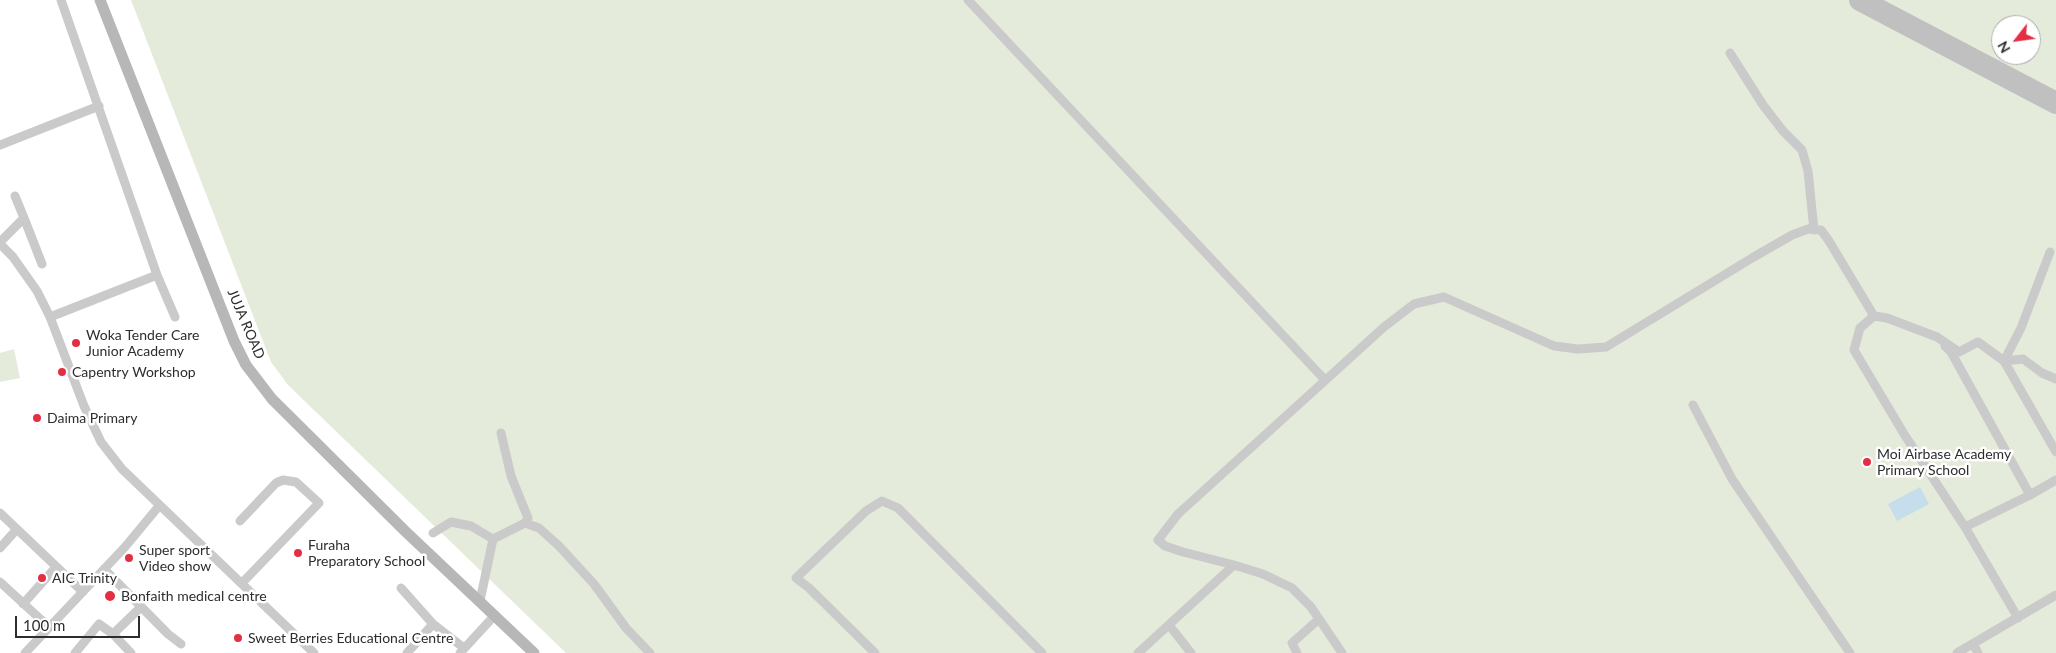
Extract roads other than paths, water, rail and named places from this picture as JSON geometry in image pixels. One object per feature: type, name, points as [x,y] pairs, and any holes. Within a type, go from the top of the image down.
[{"type":"main road","name":"JUJA ROAD","points":[[100,0],[234,341],[246,365],[272,399],[534,653]]},
{"type":"street","points":[[61,0],[157,276],[175,317]]},
{"type":"street","points":[[968,0],[1325,380]]},
{"type":"street","points":[[1730,53],[1782,131],[1802,150],[1808,170],[1814,230]]},
{"type":"street","points":[[0,145],[99,106]]},
{"type":"street","points":[[15,196],[42,264]]},
{"type":"street","points":[[24,218],[0,243],[14,257],[37,291],[50,317],[84,406],[101,442],[122,469],[159,506],[314,653]]},
{"type":"street","points":[[1342,653],[1319,619],[1292,588],[1263,574],[1183,552],[1165,546],[1158,540],[1178,514],[1325,380],[1414,304],[1444,297],[1554,346],[1578,349],[1606,347],[1792,235],[1808,229],[1821,230],[1874,316],[1886,318],[1938,336],[1959,352],[1978,342],[2004,360],[2056,452]]},
{"type":"street","points":[[2004,360],[2021,328],[2050,252]]},
{"type":"street","points":[[50,317],[157,276]]},
{"type":"street","points":[[1874,316],[1860,328],[1854,350],[1904,434],[1965,527],[2018,618]]},
{"type":"street","points":[[1938,336],[1951,352],[2030,495]]},
{"type":"street","points":[[2004,360],[2023,359],[2042,373],[2056,379]]},
{"type":"street","points":[[1693,405],[1732,480],[1850,653]]},
{"type":"street","points":[[493,539],[525,523],[528,518],[511,476],[501,434]]},
{"type":"street","points":[[240,521],[276,483],[283,480],[296,482],[319,503],[242,583]]},
{"type":"street","points":[[1965,527],[2056,480]]},
{"type":"street","points":[[875,653],[809,588],[796,578],[866,511],[882,501],[898,508],[1042,653]]},
{"type":"street","points":[[25,653],[104,570],[159,506]]},
{"type":"street","points":[[0,513],[83,592]]},
{"type":"street","points":[[433,533],[451,522],[471,526],[493,539]]},
{"type":"street","points":[[525,523],[539,528],[559,546],[594,584],[626,628],[650,653]]},
{"type":"street","points":[[0,548],[17,529]]},
{"type":"street","points":[[480,601],[493,539]]},
{"type":"street","points":[[1138,653],[1234,565]]},
{"type":"street","points":[[23,604],[56,568]]},
{"type":"street","points":[[104,570],[168,634],[181,644]]},
{"type":"street","points":[[0,582],[48,627]]},
{"type":"street","points":[[400,588],[433,624],[462,651],[495,615]]},
{"type":"street","points":[[1957,653],[2056,595]]},
{"type":"street","points":[[113,634],[141,607]]},
{"type":"street","points":[[1297,653],[1292,643],[1319,619]]},
{"type":"street","points":[[74,653],[97,624],[102,624],[132,653]]},
{"type":"street","points":[[407,653],[433,624]]},
{"type":"street","points":[[1169,624],[1191,653]]},
{"type":"street","points":[[1973,644],[1978,653]]},
{"type":"water","points":[[1920,487],[1929,504],[1897,521],[1888,504]]},
{"type":"place","name":"Woka Tender Care Junior Academy","points":[[76,343]]},
{"type":"place","name":"Capentry Workshop","points":[[62,372]]},
{"type":"place","name":"Daima Primary","points":[[37,418]]},
{"type":"place","name":"Moi Airbase Academy Primary School","points":[[1867,462]]},
{"type":"place","name":"Furaha Preparatory School","points":[[298,553]]},
{"type":"place","name":"Super sport Video show","points":[[129,558]]},
{"type":"place","name":"AIC Trinity","points":[[42,578]]},
{"type":"place","name":"Bonfaith medical centre","points":[[110,596]]},
{"type":"place","name":"Sweet Berries Educational Centre","points":[[238,638]]}]
